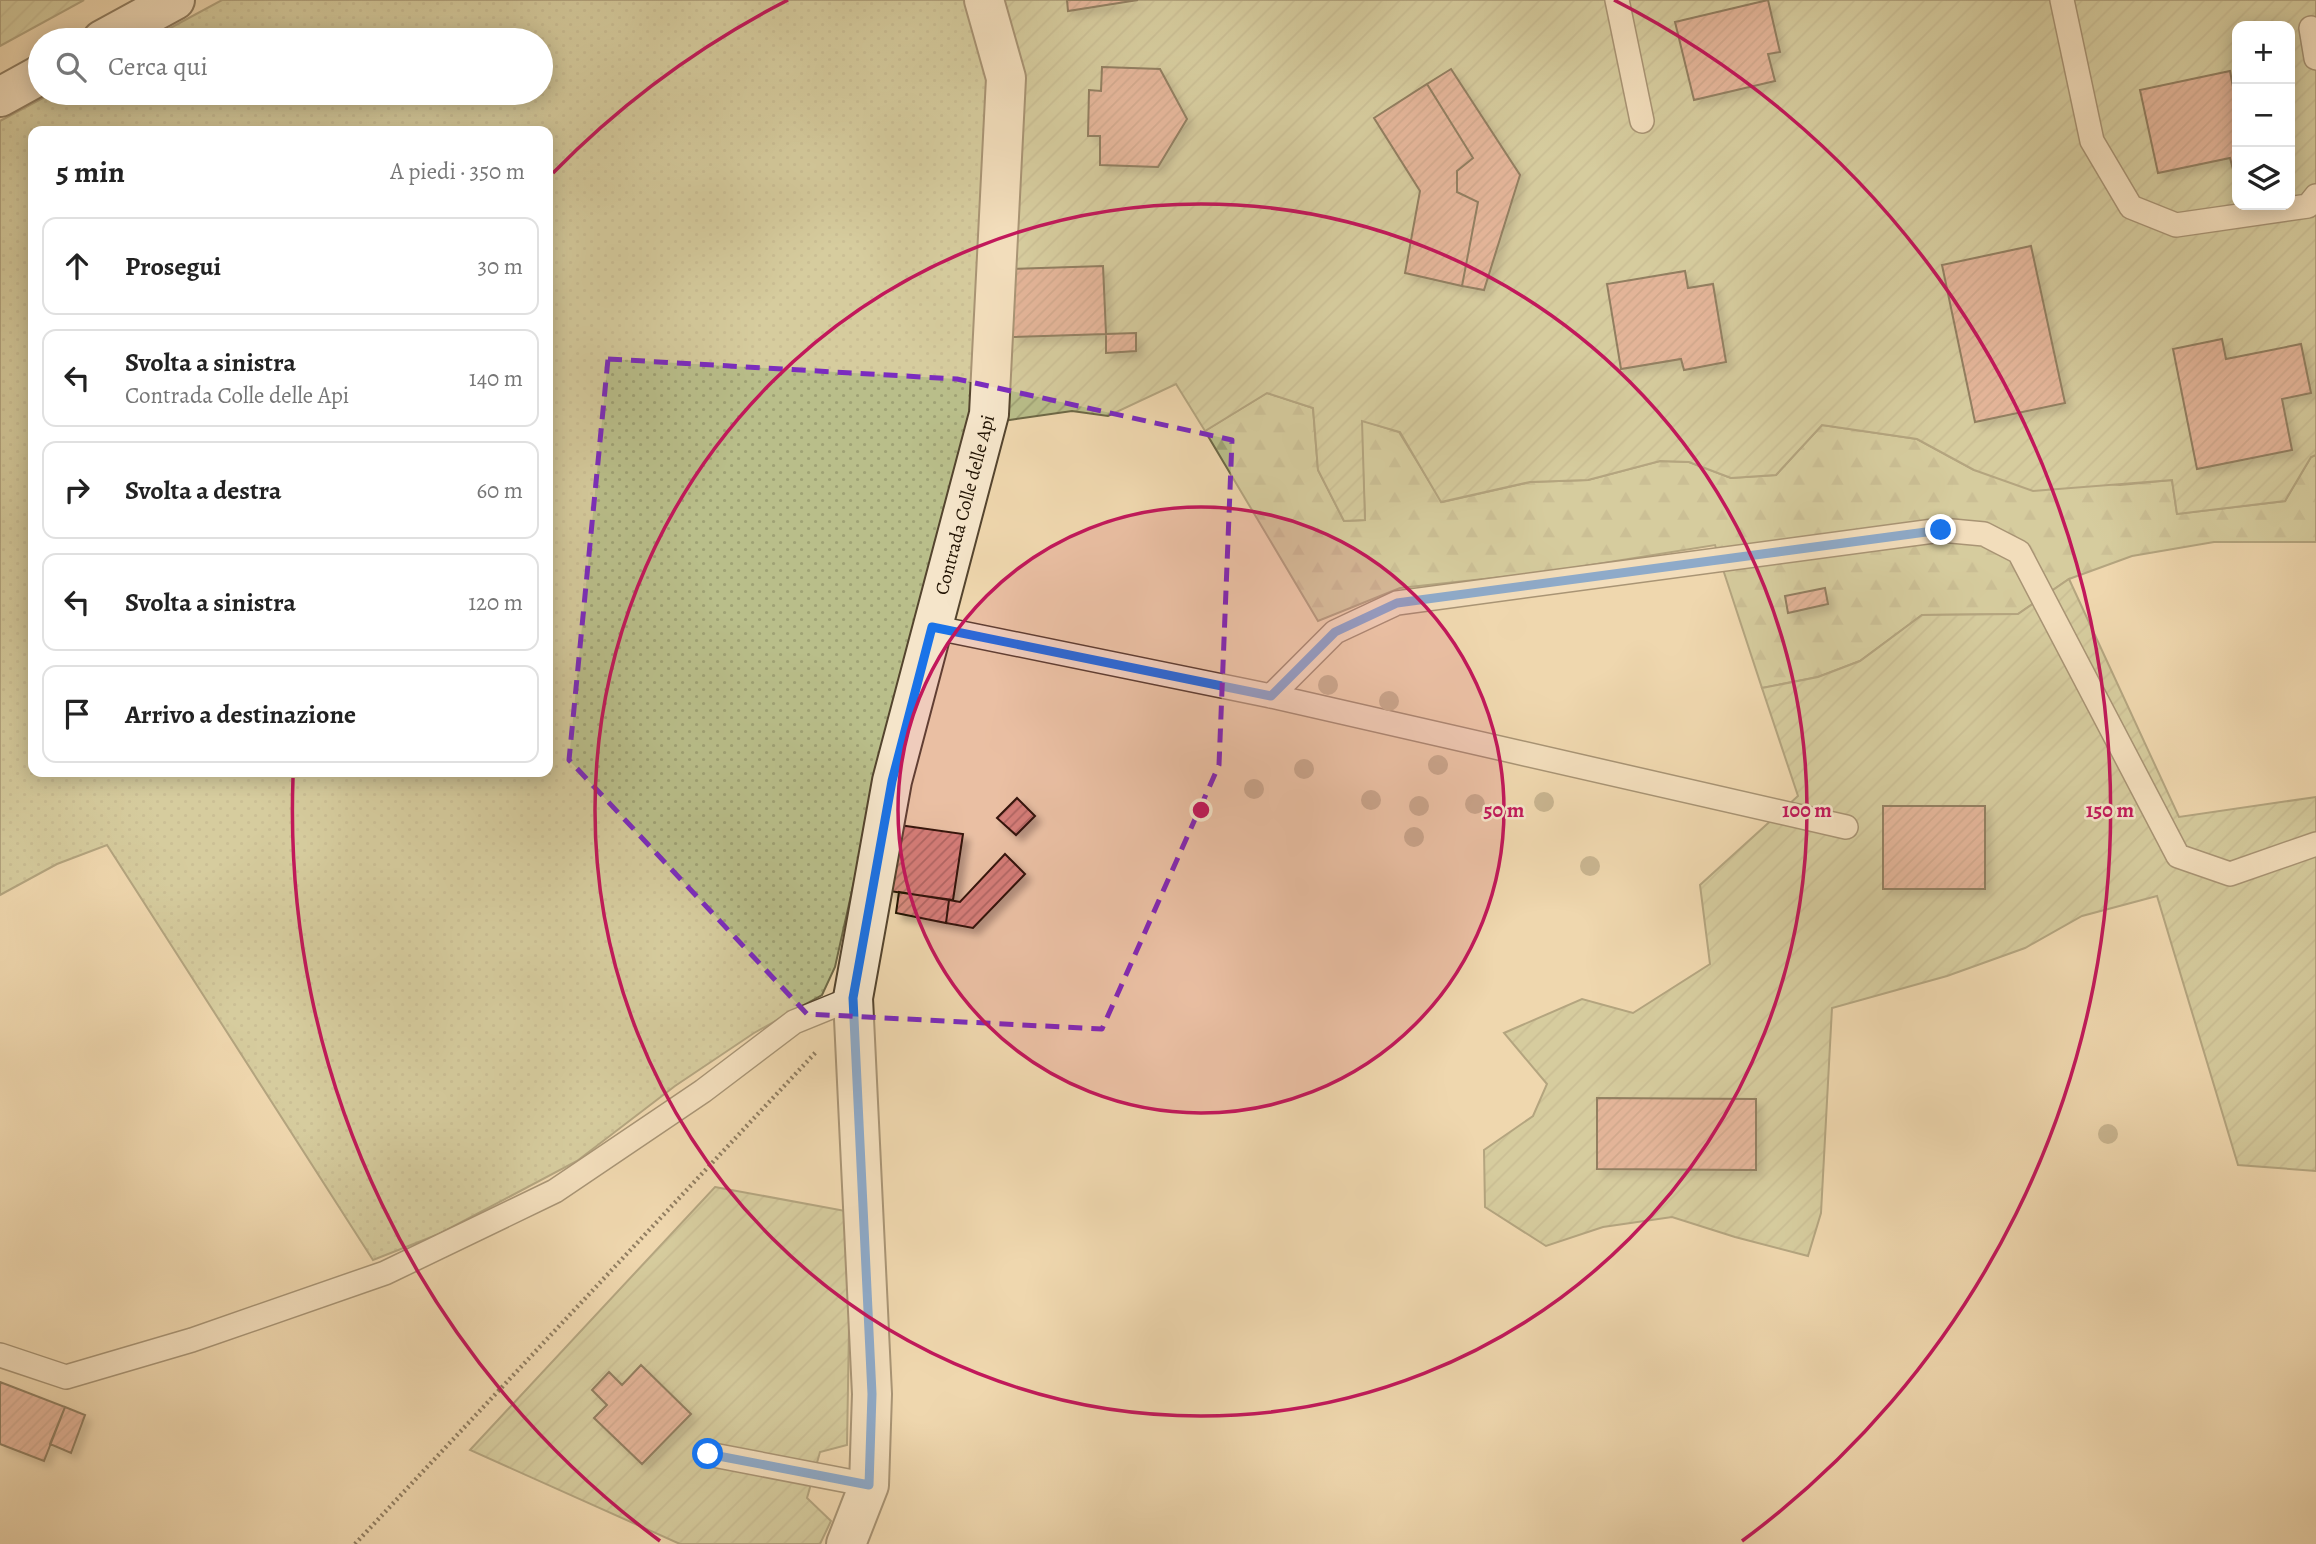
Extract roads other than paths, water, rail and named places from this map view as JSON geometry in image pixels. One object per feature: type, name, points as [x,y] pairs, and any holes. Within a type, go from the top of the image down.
[{"type":"street","points":[[124,28],[175,0]]},
{"type":"street","name":"Contrada Colle delle Api","points":[[846,1544],[869,1485],[872,1394],[853,998],[892,781],[989,414],[1006,78],[984,0]]},
{"type":"street","points":[[0,97],[28,82]]},
{"type":"lane","points":[[1617,0],[1642,121]]},
{"type":"lane","points":[[2062,0],[2092,141],[2131,207],[2176,225],[2308,206],[2316,195]]},
{"type":"lane","points":[[2311,29],[2316,58]]},
{"type":"lane","points":[[1271,696],[1335,632],[1397,603],[1941,530],[1984,534],[2020,551],[2178,856],[2230,874],[2316,844]]},
{"type":"lane","points":[[932,627],[1271,696],[1846,827]]},
{"type":"lane","points":[[0,1355],[66,1377],[192,1340],[385,1273],[555,1191],[703,1090],[794,1022],[853,998]]},
{"type":"lane","points":[[708,1454],[869,1485]]}]
